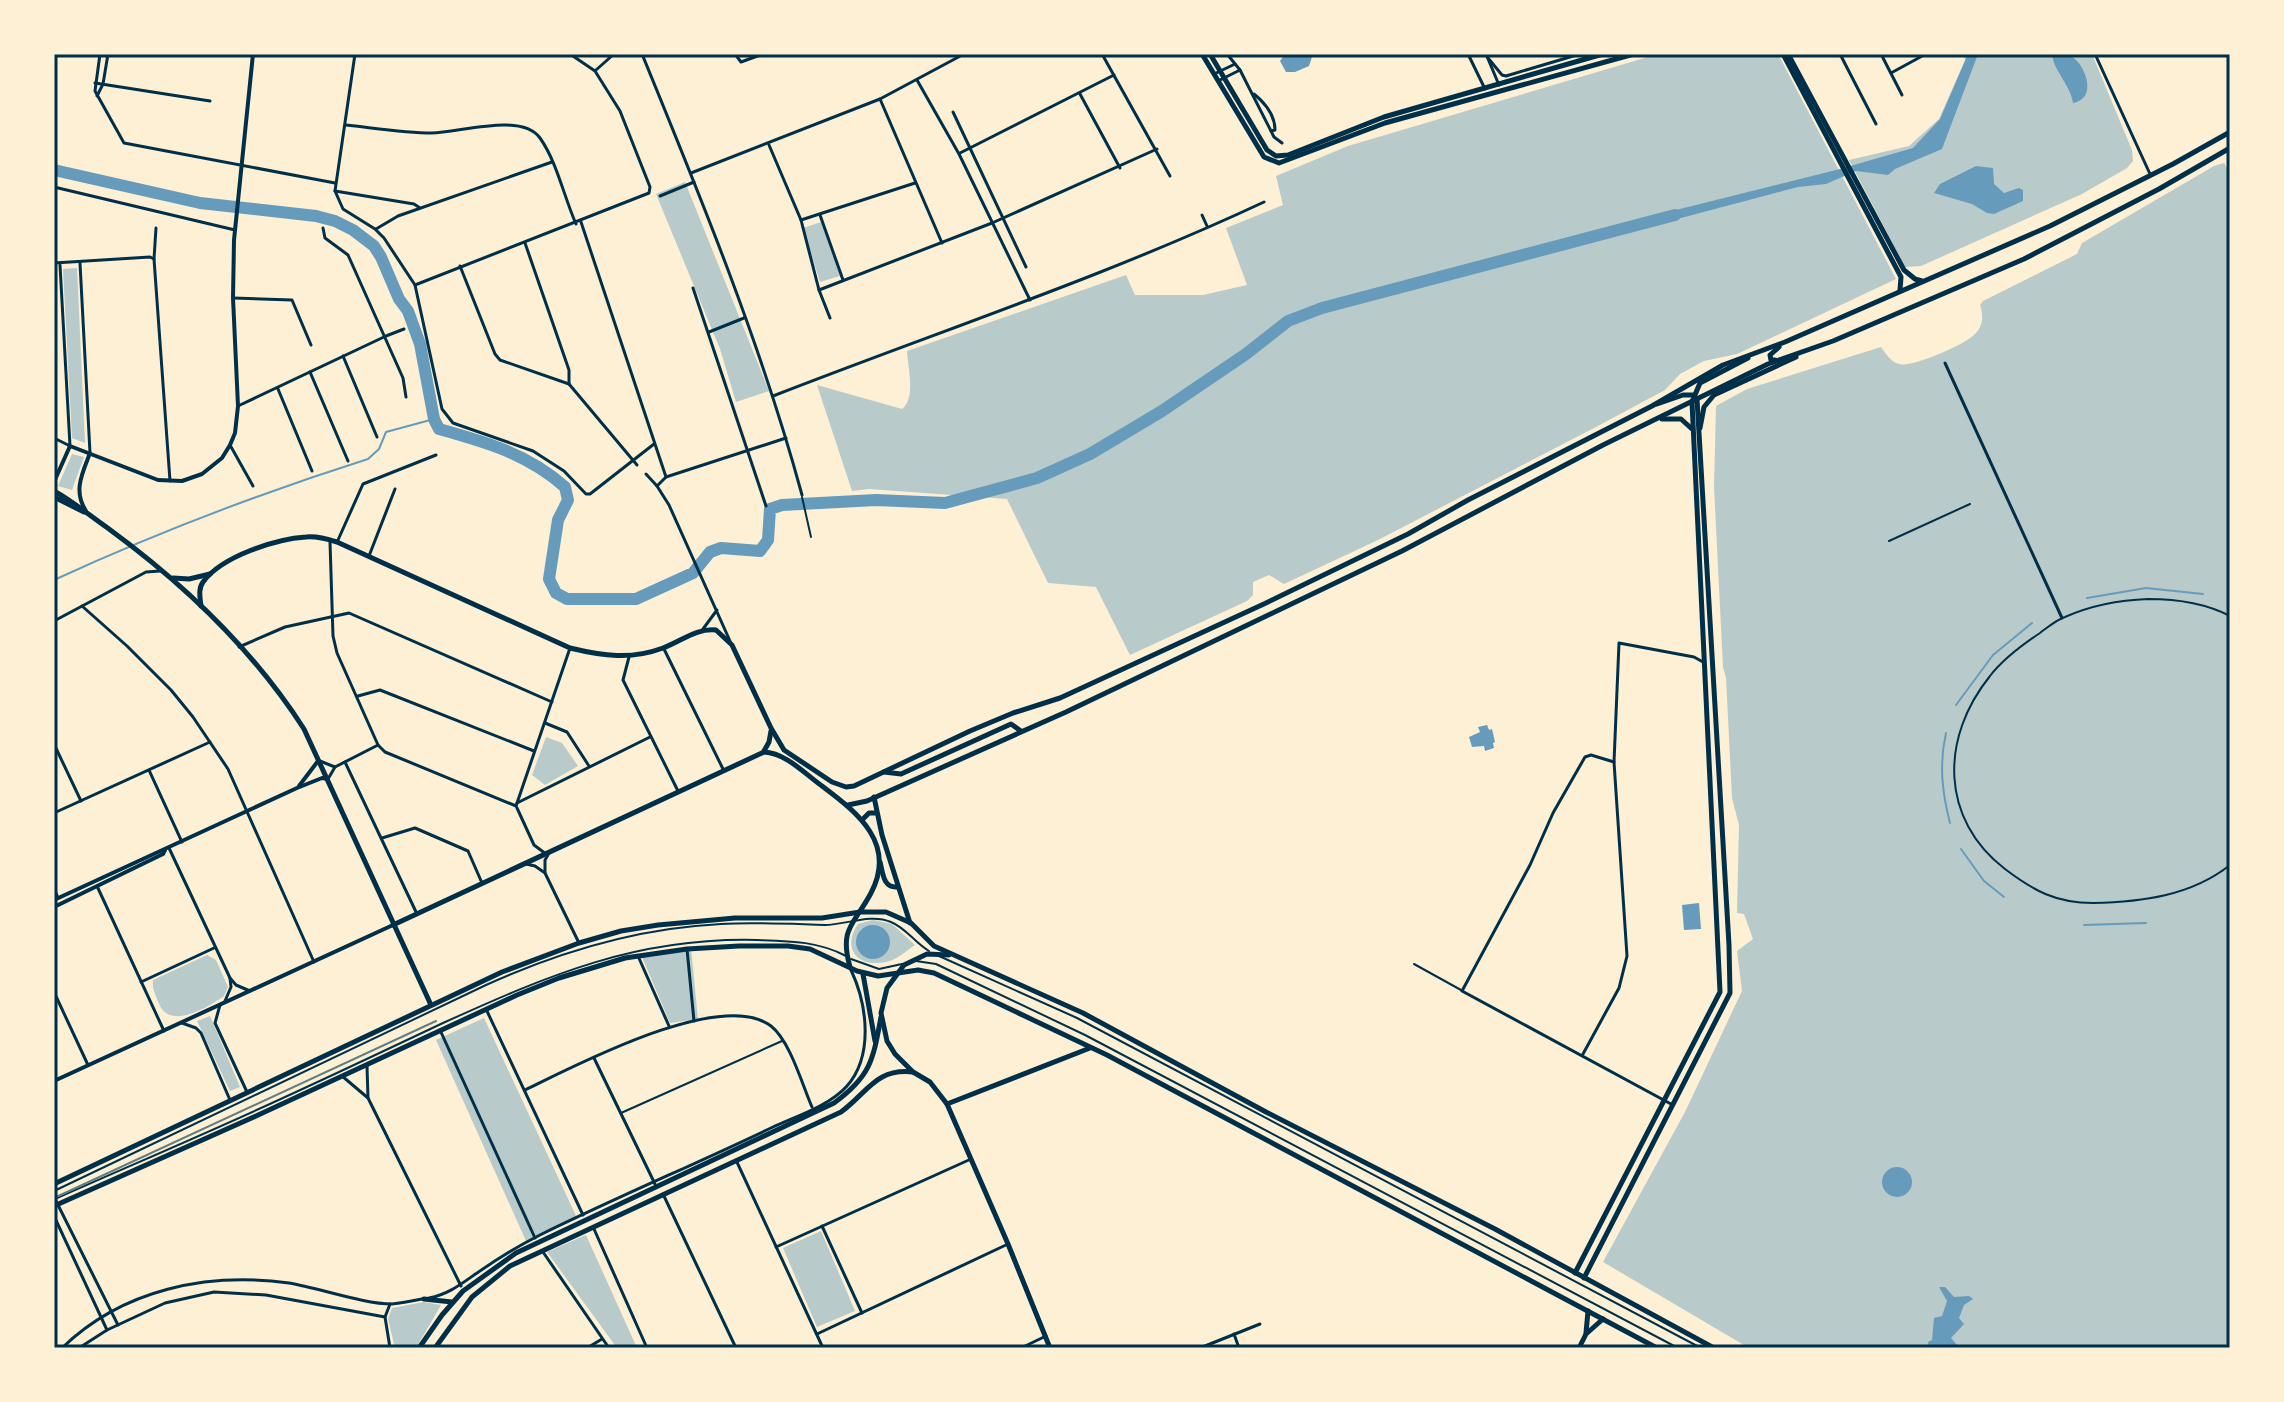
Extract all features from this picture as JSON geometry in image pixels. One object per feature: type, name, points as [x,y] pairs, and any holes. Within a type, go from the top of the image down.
[{"type":"main road","points":[[1202,54],[1217,73],[1264,157],[1279,163],[1385,123],[1634,54]]},
{"type":"main road","points":[[1210,54],[1217,73]]},
{"type":"main road","points":[[1221,80],[1267,150],[1278,156],[1288,155],[1384,117],[1603,54]]},
{"type":"main road","points":[[1786,54],[1901,277],[1900,290]]},
{"type":"main road","points":[[201,606],[202,583],[211,574],[253,549],[304,537],[337,542],[570,648],[629,657],[663,648],[703,629],[716,630],[732,645],[784,750],[832,782],[846,787],[1013,713],[1060,698],[1277,598],[1408,534],[1652,406],[1709,372],[2050,226],[2230,132]]},
{"type":"main road","points":[[848,805],[874,797],[1021,731],[1283,608],[1414,545],[1603,445],[1768,364],[1807,351],[2024,259],[2159,189],[2230,148]]},
{"type":"main road","points":[[1850,175],[1904,270],[1922,281]]},
{"type":"main road","points":[[1785,342],[1770,355],[1771,360],[1807,351]]},
{"type":"main road","points":[[1700,428],[1704,407],[1714,395],[1807,351]]},
{"type":"main road","points":[[1575,1273],[1720,992],[1692,429],[1694,399],[1700,383],[1756,353]]},
{"type":"main road","points":[[1652,406],[1683,395],[1694,399]]},
{"type":"main road","points":[[1584,1278],[1727,1003],[1730,984],[1700,428],[1694,399]]},
{"type":"main road","points":[[1654,421],[1677,417],[1692,429]]},
{"type":"main road","points":[[1598,433],[1605,437],[1603,445]]},
{"type":"main road","points":[[54,491],[173,578],[287,702],[328,779],[431,1005]]},
{"type":"main road","points":[[54,497],[88,514]]},
{"type":"main road","points":[[173,578],[189,579],[211,574]]},
{"type":"main road","points":[[1277,598],[1283,608]]},
{"type":"main road","points":[[1702,640],[1712,642]]},
{"type":"main road","points":[[883,772],[901,774],[1011,724],[1021,731]]},
{"type":"main road","points":[[393,925],[764,752],[771,728]]},
{"type":"main road","points":[[764,752],[785,759],[863,819],[872,835],[887,884],[897,887]]},
{"type":"main road","points":[[874,797],[897,887],[911,923]]},
{"type":"main road","points":[[863,819],[869,813],[876,813]]},
{"type":"main road","points":[[850,968],[846,937],[875,885],[879,859]]},
{"type":"main road","points":[[54,1185],[431,1005],[515,967],[579,943],[621,931],[684,922],[735,918],[822,918],[860,912],[886,912],[911,923],[934,946],[1091,1017],[1714,1348]]},
{"type":"main road","points":[[55,1201],[559,978],[638,956],[687,949],[796,947],[822,954],[863,974],[885,976],[923,970],[942,976],[1091,1047],[1657,1348]]},
{"type":"main road","points":[[419,1348],[462,1288],[536,1239],[842,1098],[872,1062],[887,988],[896,973],[918,956],[933,953],[960,957]]},
{"type":"main road","points":[[863,974],[876,1046]]},
{"type":"main road","points":[[881,1017],[890,1048],[913,1072],[930,1082],[947,1104],[1050,1348]]},
{"type":"main road","points":[[947,1104],[1091,1047]]},
{"type":"main road","points":[[435,1348],[472,1297],[510,1266],[841,1112],[880,1076],[897,1071],[913,1072]]},
{"type":"main road","points":[[1636,1157],[1645,1162]]},
{"type":"main road","points":[[1602,1224],[1610,1228]]},
{"type":"main road","points":[[1591,1243],[1600,1248]]},
{"type":"main road","points":[[424,1299],[452,1302]]},
{"type":"main road","points":[[1579,1348],[1586,1334],[1588,1311]]},
{"type":"main road","points":[[1586,1334],[1603,1319]]},
{"type":"street","points":[[100,54],[95,83],[97,96],[124,143],[335,183]]},
{"type":"street","points":[[97,96],[103,84],[108,54]]},
{"type":"street","points":[[54,438],[158,480],[170,481],[189,480],[202,474],[222,458],[230,445],[235,433],[238,406],[233,298],[235,230],[253,54]]},
{"type":"street","points":[[355,54],[335,191],[345,210],[375,229],[415,285],[442,409],[447,418],[453,423],[544,457],[564,471],[586,494],[654,444]]},
{"type":"street","points":[[415,285],[648,194],[650,187],[623,117],[595,71],[570,54]]},
{"type":"street","points":[[595,71],[614,54]]},
{"type":"street","points":[[642,54],[691,173],[773,396],[802,495]]},
{"type":"street","points":[[735,54],[741,62],[763,54]]},
{"type":"street","points":[[691,173],[880,99],[964,54]]},
{"type":"street","points":[[1102,54],[1170,176]]},
{"type":"street","points":[[1227,54],[1236,63],[1271,131],[1282,143]]},
{"type":"street","points":[[1468,54],[1487,96]]},
{"type":"street","points":[[1487,56],[1506,76],[1579,54]]},
{"type":"street","points":[[1840,54],[1876,124]]},
{"type":"street","points":[[1881,54],[1902,95]]},
{"type":"street","points":[[2095,54],[2150,175]]},
{"type":"street","points":[[1891,73],[1924,55]]},
{"type":"street","points":[[1487,56],[1502,93]]},
{"type":"street","points":[[1217,73],[1236,63]]},
{"type":"street","points":[[1221,80],[1240,70]]},
{"type":"street","points":[[959,154],[1114,75]]},
{"type":"street","points":[[917,80],[959,154],[1030,300]]},
{"type":"street","points":[[95,83],[210,101]]},
{"type":"street","points":[[1251,92],[1266,103],[1275,122],[1275,130],[1271,131]]},
{"type":"street","points":[[1080,93],[1120,168]]},
{"type":"street","points":[[880,99],[942,243]]},
{"type":"street","points":[[953,112],[1026,267]]},
{"type":"street","points":[[346,125],[429,133],[516,126],[540,137],[578,223],[666,477]]},
{"type":"street","points":[[768,143],[801,220],[819,290],[830,318]]},
{"type":"street","points":[[819,290],[992,223],[1157,149]]},
{"type":"street","points":[[375,229],[398,216],[552,162]]},
{"type":"street","points":[[660,196],[694,182]]},
{"type":"street","points":[[801,220],[915,183]]},
{"type":"street","points":[[54,187],[235,230]]},
{"type":"street","points":[[335,191],[414,204],[420,208]]},
{"type":"street","points":[[773,396],[1030,300],[1264,202]]},
{"type":"street","points":[[820,215],[843,280]]},
{"type":"street","points":[[1202,215],[1208,228]]},
{"type":"street","points":[[156,228],[154,259],[170,481]]},
{"type":"street","points":[[323,228],[325,238],[348,255],[386,336],[403,378],[406,397]]},
{"type":"street","points":[[525,243],[569,370],[569,384]]},
{"type":"street","points":[[54,263],[154,259]]},
{"type":"street","points":[[80,263],[90,453],[78,495],[88,514]]},
{"type":"street","points":[[54,482],[70,446],[60,265]]},
{"type":"street","points":[[460,266],[500,360],[569,384],[637,465]]},
{"type":"street","points":[[693,288],[766,506]]},
{"type":"street","points":[[233,298],[290,299],[311,345]]},
{"type":"street","points":[[709,332],[744,318]]},
{"type":"street","points":[[238,406],[404,329]]},
{"type":"street","points":[[343,356],[377,437]]},
{"type":"street","points":[[1945,363],[2062,618]]},
{"type":"street","points":[[310,372],[348,461]]},
{"type":"street","points":[[278,389],[312,471]]},
{"type":"street","points":[[657,486],[666,477],[786,438]]},
{"type":"street","points":[[230,445],[253,486]]},
{"type":"street","points":[[337,542],[363,484],[436,455]]},
{"type":"street","points":[[646,474],[657,486],[732,645]]},
{"type":"street","points":[[369,556],[395,489]]},
{"type":"street","points":[[330,540],[332,616],[337,653],[378,745],[385,752],[517,805],[650,737]]},
{"type":"street","points":[[54,621],[146,572],[164,571]]},
{"type":"street","points":[[82,606],[171,690],[228,769],[314,962]]},
{"type":"street","points":[[703,629],[717,610]]},
{"type":"street","points":[[239,647],[251,639],[285,627],[349,613],[552,702]]},
{"type":"street","points":[[1583,1054],[1619,988],[1627,956],[1614,762],[1619,643],[1694,657],[1713,664]]},
{"type":"street","points":[[570,648],[517,805],[534,845],[548,854],[545,873],[579,943]]},
{"type":"street","points":[[663,648],[724,771]]},
{"type":"street","points":[[1694,657],[1703,653],[1712,654]]},
{"type":"street","points":[[629,657],[623,680],[679,793]]},
{"type":"street","points":[[358,696],[380,690],[534,751]]},
{"type":"street","points":[[545,723],[567,732],[590,767]]},
{"type":"street","points":[[54,813],[210,742]]},
{"type":"street","points":[[54,744],[81,801]]},
{"type":"street","points":[[54,888],[56,899],[297,788],[322,778],[328,779],[335,767],[378,745]]},
{"type":"street","points":[[1614,762],[1591,755],[1585,757],[1462,991],[1674,1105]]},
{"type":"street","points":[[297,788],[318,760],[335,767]]},
{"type":"street","points":[[345,762],[417,914]]},
{"type":"street","points":[[149,770],[182,842]]},
{"type":"street","points":[[382,838],[415,828],[468,851],[483,884]]},
{"type":"street","points":[[54,907],[163,854],[167,849]]},
{"type":"street","points":[[167,849],[230,978],[236,985],[251,991]]},
{"type":"street","points":[[526,864],[545,873]]},
{"type":"street","points":[[97,886],[164,1031]]},
{"type":"street","points":[[54,1081],[393,925]]},
{"type":"street","points":[[141,982],[215,947]]},
{"type":"street","points":[[687,949],[694,1021]]},
{"type":"street","points":[[638,956],[669,1027]]},
{"type":"street","points":[[525,1090],[645,1034],[694,1021],[751,1018],[770,1026],[783,1040],[814,1111],[846,1087],[854,1077],[864,1048],[862,1002],[850,968]]},
{"type":"street","points":[[230,978],[230,995],[222,1004],[215,1023],[247,1092]]},
{"type":"street","points":[[54,992],[88,1065]]},
{"type":"street","points":[[486,1009],[584,1216]]},
{"type":"street","points":[[182,1023],[201,1033],[230,1100]]},
{"type":"street","points":[[440,1030],[536,1239]]},
{"type":"street","points":[[594,1058],[655,1184]]},
{"type":"street","points":[[367,1065],[368,1098]]},
{"type":"street","points":[[62,1348],[101,1318],[159,1292],[213,1279],[290,1284],[390,1304],[443,1295],[462,1288],[368,1098],[342,1076]]},
{"type":"street","points":[[776,1247],[971,1159]]},
{"type":"street","points":[[736,1160],[823,1348]]},
{"type":"street","points":[[663,1194],[736,1348]]},
{"type":"street","points":[[55,1201],[118,1325]]},
{"type":"street","points":[[54,1216],[107,1330]]},
{"type":"street","points":[[593,1226],[647,1348]]},
{"type":"street","points":[[822,1226],[862,1313]]},
{"type":"street","points":[[817,1334],[1008,1244]]},
{"type":"street","points":[[541,1250],[609,1348]]},
{"type":"street","points":[[79,1348],[107,1330],[165,1303],[214,1292],[266,1295],[385,1317]]},
{"type":"street","points":[[390,1304],[385,1317],[390,1348]]},
{"type":"street","points":[[1200,1348],[1260,1324]]},
{"type":"street","points":[[1234,1334],[1239,1348]]},
{"type":"street","points":[[1021,1348],[1046,1336]]},
{"type":"street","points":[[587,1348],[602,1339]]},
{"type":"lane","points":[[802,495],[811,537]]},
{"type":"lane","points":[[1889,541],[1970,504]]},
{"type":"lane","points":[[2230,616],[2205,605],[2158,599],[2110,602],[2062,618],[2020,646],[1990,675],[1969,710],[1954,763],[1953,780],[1957,801],[1969,831],[1990,858],[2020,881],[2050,897],[2070,903],[2121,903],[2170,894],[2209,879],[2230,865]]},
{"type":"lane","points":[[54,1185],[556,956],[623,937],[688,926],[736,923],[827,925],[871,918],[891,922],[933,953],[1091,1025],[1701,1348]]},
{"type":"lane","points":[[55,1201],[567,969],[649,948],[723,941],[808,943],[830,948],[875,968],[927,961],[1020,1002],[1678,1348]]},
{"type":"lane","points":[[1414,964],[1462,991]]},
{"type":"lane","points":[[621,1113],[783,1040]]},
{"type":"shaded area","points":[[1658,54],[1778,54],[1896,279],[1737,354],[1704,361],[1680,374],[1665,390],[1378,540],[1284,584],[1269,575],[1253,582],[1253,595],[1247,601],[1130,655],[1096,587],[1048,583],[1007,499],[869,489],[852,491],[817,385],[902,409],[910,390],[907,351],[1126,275],[1135,295],[1203,295],[1247,285],[1226,228],[1283,205],[1276,176],[1348,146]]},
{"type":"shaded area","points":[[1963,54],[2092,54],[2132,150],[2133,161],[2127,168],[2082,194],[1921,266],[1905,267],[1849,160],[1909,146],[1939,119],[1965,60]]},
{"type":"shaded area","points":[[2224,163],[2227,168],[2230,167],[2230,1348],[1749,1348],[1603,1262],[1685,1112],[1742,991],[1737,951],[1753,939],[1744,914],[1737,913],[1739,825],[1732,798],[1723,667],[1714,487],[1716,406],[1747,389],[1881,347],[1899,364],[1926,359],[1950,349],[1978,331],[1983,301],[2077,254],[2082,243]]},
{"type":"shaded area","points":[[685,182],[769,391],[736,402],[720,349],[656,194]]},
{"type":"shaded area","points":[[821,222],[840,276],[820,282],[803,228]]},
{"type":"shaded area","points":[[77,268],[85,443],[72,438],[63,269]]},
{"type":"shaded area","points":[[72,454],[84,457],[72,490],[58,486]]},
{"type":"shaded area","points":[[546,737],[562,743],[578,766],[545,785],[532,775]]},
{"type":"shaded area","points":[[873,920],[892,924],[915,945],[886,962],[860,959],[852,949],[853,933],[858,924]]},
{"type":"shaded area","points":[[691,948],[698,1019],[670,1023],[642,957]]},
{"type":"shaded area","points":[[207,955],[216,960],[228,987],[224,996],[189,1014],[180,1016],[164,1012],[154,993],[153,980]]},
{"type":"shaded area","points":[[210,1016],[240,1087],[230,1091],[197,1021]]},
{"type":"shaded area","points":[[484,1018],[577,1218],[526,1241],[436,1040]]},
{"type":"shaded area","points":[[821,1231],[855,1311],[817,1327],[783,1248]]},
{"type":"shaded area","points":[[586,1235],[637,1348],[617,1348],[547,1252]]},
{"type":"shaded area","points":[[424,1302],[441,1305],[416,1348],[395,1348],[388,1319],[392,1308]]},
{"type":"water","points":[[1285,54],[1310,54],[1312,57],[1309,66],[1286,72],[1280,61]]},
{"type":"water","points":[[1968,54],[1978,54],[1942,149],[1888,175],[1856,171],[1826,184],[1798,187],[1662,223],[1660,214],[1913,148],[1940,119]]},
{"type":"water","points":[[2052,55],[2070,56],[2081,66],[2087,88],[2081,100],[2073,103]]},
{"type":"water","points":[[1976,166],[1993,168],[1994,184],[2004,193],[2019,188],[2023,190],[2023,201],[1994,214],[1934,193],[1940,184]]},
{"type":"water","points":[[1487,725],[1489,730],[1492,729],[1494,748],[1485,751],[1484,746],[1472,747],[1469,737],[1480,732],[1478,727]]},
{"type":"water","points":[[1699,903],[1701,929],[1684,930],[1682,905]]},
{"type":"water","points":[[873,925],[885,930],[890,942],[885,954],[873,959],[861,954],[856,942],[861,930]]},
{"type":"water","points":[[1897,1167],[1908,1171],[1912,1182],[1908,1193],[1897,1197],[1886,1193],[1882,1182],[1886,1171]]},
{"type":"water","points":[[1939,1287],[1945,1287],[1954,1297],[1969,1296],[1973,1299],[1964,1305],[1959,1318],[1964,1324],[1951,1338],[1958,1346],[1956,1348],[1929,1347],[1934,1318],[1942,1316],[1947,1301]]},
{"type":"waterway","points":[[54,170],[200,203],[316,216],[353,230],[374,246],[399,299],[408,311],[420,344],[434,419],[439,429],[490,444],[521,458],[565,487],[568,500],[558,520],[549,579],[556,593],[567,599],[636,599],[693,573],[710,552],[721,548],[760,551],[768,540],[770,509],[782,505],[876,500],[945,503],[1037,478],[1090,454],[1162,411],[1246,354],[1288,321],[1322,308],[1675,215]]},
{"type":"waterway","points":[[54,580],[209,515],[368,459],[379,449],[386,432],[434,419]]},
{"type":"waterway","points":[[2087,598],[2146,588],[2203,594]]},
{"type":"waterway","points":[[1956,705],[1993,655],[2032,623]]},
{"type":"waterway","points":[[1946,733],[1942,778],[1950,823]]},
{"type":"waterway","points":[[1961,849],[1984,881],[2004,897]]},
{"type":"waterway","points":[[2084,925],[2146,923]]},
{"type":"railway","points":[[54,1198],[436,1021]]}]
